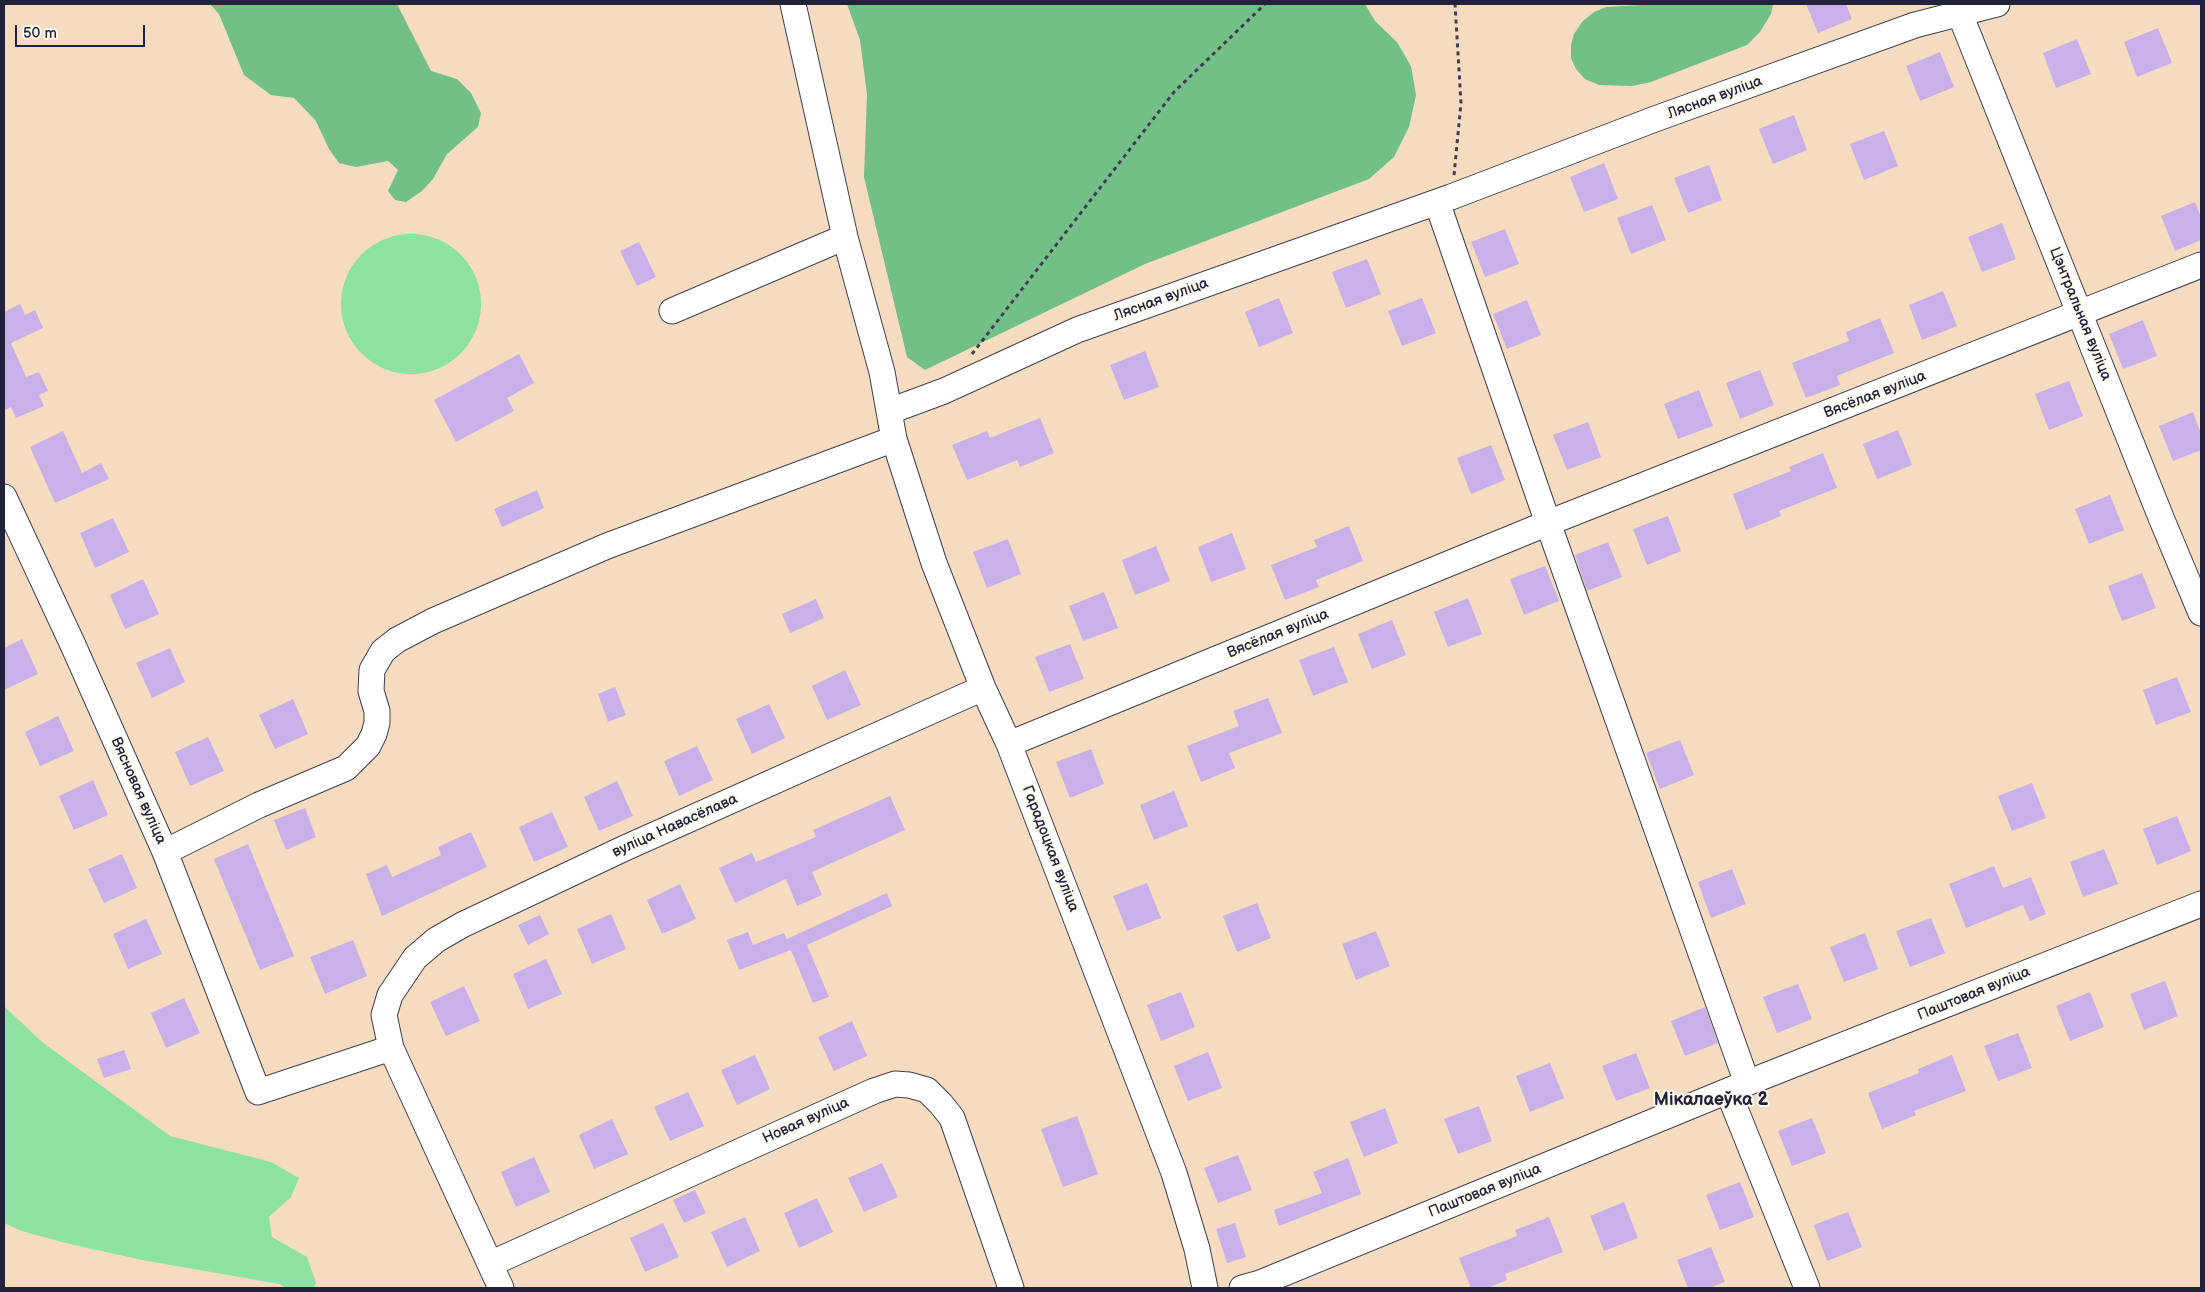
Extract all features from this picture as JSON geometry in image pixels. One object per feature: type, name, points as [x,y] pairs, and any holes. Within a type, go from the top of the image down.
[{"type":"street","name":"Гарадоцкая вуліца","points":[[793,4],[845,237],[880,362],[894,439],[934,563],[983,688],[1009,744],[1174,1173],[1197,1249],[1205,1288]]},
{"type":"street","name":"Лясная вуліца","points":[[890,411],[944,391],[1077,330],[1444,199],[1656,119],[1958,9],[1997,4]]},
{"type":"street","name":"Цэнтральная вуліца","points":[[1958,9],[2201,613]]},
{"type":"street","points":[[1444,199],[1548,523],[1658,830],[1738,1087],[1807,1288]]},
{"type":"street","points":[[672,311],[845,237]]},
{"type":"street","name":"Вясёлая вуліца","points":[[1009,744],[1548,523],[2201,265]]},
{"type":"street","points":[[165,852],[259,805],[346,768],[368,746],[374,734],[377,712],[371,691],[372,670],[383,651],[397,640],[433,621],[607,546],[894,439]]},
{"type":"street","name":"Вясновая вуліца","points":[[4,497],[73,645],[165,852],[258,1092],[391,1048]]},
{"type":"street","name":"вуліца Навасёлава","points":[[391,1048],[384,1015],[390,995],[415,958],[436,940],[462,925],[625,848],[983,688]]},
{"type":"street","name":"Паштовая вуліца","points":[[1242,1288],[1260,1283],[1738,1087],[2201,904]]},
{"type":"street","points":[[391,1048],[501,1288]]},
{"type":"street","name":"Новая вуліца","points":[[490,1264],[874,1091],[895,1084],[909,1085],[927,1090],[942,1104],[952,1118],[1011,1288]]},
{"type":"path","points":[[968,359],[1174,92],[1264,4]]},
{"type":"path","points":[[1444,199],[1461,103],[1455,4]]},
{"type":"green space","points":[[210,4],[397,4],[431,71],[457,79],[471,93],[481,113],[478,127],[447,154],[433,179],[422,191],[406,202],[395,200],[388,191],[398,170],[388,161],[356,167],[339,163],[329,149],[316,121],[294,98],[271,95],[244,75],[219,14]]},
{"type":"green space","points":[[847,4],[1365,4],[1375,21],[1397,42],[1411,66],[1416,95],[1409,127],[1394,157],[1369,179],[1145,264],[925,370],[907,357],[864,177],[867,94],[860,40]]},
{"type":"green space","points":[[1659,4],[1773,4],[1771,14],[1760,32],[1747,45],[1651,82],[1632,86],[1599,85],[1585,79],[1576,69],[1571,58],[1571,45],[1574,34],[1582,22],[1594,12],[1606,7]]},
{"type":"green space","points":[[411,234],[425,235],[438,239],[460,255],[476,277],[480,290],[480,318],[476,331],[460,353],[438,369],[425,373],[411,374],[397,373],[384,369],[362,353],[346,331],[342,318],[341,304],[342,290],[346,277],[362,255],[384,239],[397,235]]},
{"type":"green space","points":[[4,1006],[42,1042],[170,1136],[271,1162],[299,1178],[291,1197],[269,1217],[272,1237],[307,1257],[316,1283],[313,1288],[285,1288],[280,1284],[142,1260],[66,1243],[22,1231],[4,1223]]},
{"type":"building","points":[[1806,4],[1846,4],[1852,19],[1818,33]]},
{"type":"building","points":[[2158,28],[2172,63],[2137,77],[2124,42]]},
{"type":"building","points":[[2077,39],[2091,74],[2056,88],[2043,53]]},
{"type":"building","points":[[1940,52],[1954,87],[1920,101],[1906,66]]},
{"type":"building","points":[[1794,115],[1807,150],[1773,164],[1759,129]]},
{"type":"building","points":[[1884,131],[1898,166],[1864,180],[1850,144]]},
{"type":"building","points":[[1604,163],[1618,199],[1584,212],[1570,177]]},
{"type":"building","points":[[1709,165],[1722,200],[1688,213],[1674,178]]},
{"type":"building","points":[[2195,202],[2201,217],[2201,240],[2175,251],[2161,216]]},
{"type":"building","points":[[1652,205],[1666,240],[1631,254],[1617,218]]},
{"type":"building","points":[[2002,223],[2016,259],[1982,272],[1968,237]]},
{"type":"building","points":[[1505,229],[1519,264],[1485,277],[1471,242]]},
{"type":"building","points":[[639,242],[656,277],[637,286],[620,251]]},
{"type":"building","points":[[1367,259],[1381,294],[1346,308],[1332,272]]},
{"type":"building","points":[[1943,291],[1957,326],[1922,340],[1909,305]]},
{"type":"building","points":[[1279,298],[1293,333],[1259,347],[1245,312]]},
{"type":"building","points":[[1422,298],[1436,333],[1402,346],[1388,311]]},
{"type":"building","points":[[1527,300],[1541,335],[1507,349],[1493,314]]},
{"type":"building","points":[[20,304],[25,315],[35,310],[43,328],[11,343],[26,377],[39,372],[48,391],[39,395],[44,406],[16,418],[11,407],[4,411],[4,312]]},
{"type":"building","points":[[1880,318],[1894,353],[1837,376],[1840,385],[1806,398],[1792,363],[1849,341],[1846,332]]},
{"type":"building","points":[[2143,320],[2157,356],[2123,369],[2109,334]]},
{"type":"building","points":[[1145,351],[1159,387],[1124,400],[1110,365]]},
{"type":"building","points":[[519,354],[534,383],[507,398],[514,411],[456,442],[434,400]]},
{"type":"building","points":[[1760,370],[1774,405],[1740,419],[1726,383]]},
{"type":"building","points":[[2069,381],[2083,416],[2049,430],[2035,394]]},
{"type":"building","points":[[1699,390],[1713,426],[1678,439],[1664,404]]},
{"type":"building","points":[[2193,412],[2201,434],[2201,450],[2173,461],[2159,426]]},
{"type":"building","points":[[1040,418],[1054,453],[1020,467],[1017,460],[967,480],[952,445],[987,431],[990,438]]},
{"type":"building","points":[[1588,422],[1601,457],[1567,470],[1553,435]]},
{"type":"building","points":[[1898,430],[1912,465],[1877,479],[1863,444]]},
{"type":"building","points":[[63,431],[82,473],[101,463],[109,479],[55,503],[30,447]]},
{"type":"building","points":[[1491,445],[1505,480],[1471,494],[1457,458]]},
{"type":"building","points":[[1823,453],[1837,488],[1779,511],[1781,516],[1746,530],[1733,494],[1791,471],[1789,467]]},
{"type":"building","points":[[537,490],[544,508],[502,527],[494,509]]},
{"type":"building","points":[[2110,495],[2124,530],[2089,544],[2075,509]]},
{"type":"building","points":[[1668,516],[1681,551],[1647,565],[1633,529]]},
{"type":"building","points":[[113,518],[129,552],[95,568],[80,533]]},
{"type":"building","points":[[1349,526],[1363,561],[1316,580],[1319,587],[1285,600],[1271,565],[1317,547],[1314,540]]},
{"type":"building","points":[[1232,533],[1246,569],[1211,582],[1198,547]]},
{"type":"building","points":[[1008,539],[1021,574],[987,588],[973,552]]},
{"type":"building","points":[[1608,542],[1622,577],[1587,591],[1575,555]]},
{"type":"building","points":[[1156,546],[1170,581],[1135,595],[1122,560]]},
{"type":"building","points":[[1545,566],[1559,601],[1524,615],[1510,579]]},
{"type":"building","points":[[2142,573],[2156,608],[2122,621],[2108,586]]},
{"type":"building","points":[[143,579],[159,614],[125,629],[110,595]]},
{"type":"building","points":[[1104,592],[1118,628],[1083,641],[1069,606]]},
{"type":"building","points":[[1468,598],[1482,634],[1448,647],[1434,612]]},
{"type":"building","points":[[816,599],[824,618],[790,633],[782,614]]},
{"type":"building","points":[[1392,620],[1406,655],[1372,669],[1358,634]]},
{"type":"building","points":[[22,639],[38,674],[4,690],[4,648]]},
{"type":"building","points":[[1070,644],[1084,679],[1049,692],[1035,657]]},
{"type":"building","points":[[1334,647],[1348,682],[1313,696],[1299,660]]},
{"type":"building","points":[[170,648],[185,682],[152,698],[136,663]]},
{"type":"building","points":[[845,670],[861,705],[827,720],[812,686]]},
{"type":"building","points":[[2177,677],[2191,712],[2156,725],[2143,690]]},
{"type":"building","points":[[615,687],[626,715],[608,722],[598,694]]},
{"type":"building","points":[[1268,698],[1282,733],[1229,753],[1235,768],[1201,782],[1187,746],[1239,726],[1233,711]]},
{"type":"building","points":[[293,699],[308,734],[275,749],[259,715]]},
{"type":"building","points":[[769,704],[785,738],[752,754],[736,719]]},
{"type":"building","points":[[58,716],[74,751],[40,766],[25,732]]},
{"type":"building","points":[[208,737],[224,771],[190,786],[175,752]]},
{"type":"building","points":[[1680,740],[1694,775],[1660,789],[1646,753]]},
{"type":"building","points":[[697,746],[713,780],[679,796],[664,761]]},
{"type":"building","points":[[1091,749],[1104,784],[1070,798],[1056,762]]},
{"type":"building","points":[[93,780],[108,815],[74,830],[59,796]]},
{"type":"building","points":[[617,781],[633,816],[599,831],[584,797]]},
{"type":"building","points":[[2032,783],[2046,818],[2012,831],[1998,796]]},
{"type":"building","points":[[1174,791],[1188,826],[1154,840],[1140,805]]},
{"type":"building","points":[[890,796],[905,830],[812,872],[822,895],[797,906],[786,879],[735,903],[719,868],[752,853],[756,862],[816,837],[813,830]]},
{"type":"building","points":[[305,808],[316,837],[286,850],[274,820]]},
{"type":"building","points":[[552,812],[568,847],[534,862],[519,827]]},
{"type":"building","points":[[2177,816],[2191,851],[2157,865],[2143,829]]},
{"type":"building","points":[[471,832],[487,867],[382,916],[366,874],[387,865],[392,877],[441,855],[438,847]]},
{"type":"building","points":[[248,844],[294,956],[260,970],[214,859]]},
{"type":"building","points":[[2104,849],[2118,884],[2083,897],[2070,862]]},
{"type":"building","points":[[122,854],[137,888],[104,903],[88,869]]},
{"type":"building","points":[[1994,866],[2003,888],[2031,877],[2046,914],[2030,921],[2023,905],[1966,928],[1949,884]]},
{"type":"building","points":[[1732,869],[1746,904],[1711,918],[1698,882]]},
{"type":"building","points":[[1147,883],[1161,918],[1127,931],[1113,896]]},
{"type":"building","points":[[680,884],[696,919],[662,934],[647,900]]},
{"type":"building","points":[[887,893],[892,906],[807,945],[829,997],[813,1003],[791,950],[739,970],[727,940],[748,932],[753,945],[784,933],[787,939]]},
{"type":"building","points":[[1257,903],[1271,938],[1237,952],[1223,916]]},
{"type":"building","points":[[611,914],[626,949],[592,964],[577,929]]},
{"type":"building","points":[[540,915],[549,934],[528,945],[518,925]]},
{"type":"building","points":[[1931,918],[1945,953],[1910,967],[1896,931]]},
{"type":"building","points":[[146,919],[162,954],[128,969],[113,934]]},
{"type":"building","points":[[1376,931],[1390,966],[1356,980],[1342,944]]},
{"type":"building","points":[[1865,933],[1878,969],[1844,982],[1830,947]]},
{"type":"building","points":[[353,940],[367,976],[325,994],[310,957]]},
{"type":"building","points":[[546,959],[562,994],[528,1009],[513,974]]},
{"type":"building","points":[[2165,981],[2178,1016],[2144,1030],[2130,994]]},
{"type":"building","points":[[1798,984],[1812,1019],[1777,1033],[1763,997]]},
{"type":"building","points":[[464,986],[480,1021],[446,1036],[430,1002]]},
{"type":"building","points":[[1181,992],[1195,1027],[1161,1041],[1147,1005]]},
{"type":"building","points":[[2090,992],[2104,1027],[2070,1041],[2056,1006]]},
{"type":"building","points":[[184,998],[200,1033],[166,1048],[151,1013]]},
{"type":"building","points":[[1705,1007],[1718,1043],[1685,1056],[1671,1021]]},
{"type":"building","points":[[852,1021],[867,1056],[834,1071],[818,1037]]},
{"type":"building","points":[[2018,1033],[2032,1068],[1998,1081],[1984,1046]]},
{"type":"building","points":[[124,1050],[131,1069],[104,1078],[97,1059]]},
{"type":"building","points":[[1208,1052],[1222,1088],[1188,1101],[1174,1066]]},
{"type":"building","points":[[1636,1053],[1650,1088],[1616,1101],[1602,1066]]},
{"type":"building","points":[[755,1055],[770,1089],[737,1105],[721,1070]]},
{"type":"building","points":[[1952,1055],[1966,1091],[1914,1111],[1916,1115],[1882,1129],[1868,1093],[1919,1073],[1918,1069]]},
{"type":"building","points":[[1550,1063],[1564,1098],[1530,1112],[1516,1076]]},
{"type":"building","points":[[688,1092],[704,1126],[670,1141],[654,1107]]},
{"type":"building","points":[[1479,1106],[1492,1141],[1458,1154],[1444,1119]]},
{"type":"building","points":[[1385,1108],[1398,1143],[1364,1157],[1350,1122]]},
{"type":"building","points":[[1077,1116],[1098,1174],[1063,1187],[1041,1129]]},
{"type":"building","points":[[1812,1118],[1826,1153],[1792,1166],[1778,1131]]},
{"type":"building","points":[[612,1119],[628,1154],[594,1169],[579,1135]]},
{"type":"building","points":[[1238,1155],[1252,1190],[1218,1203],[1204,1168]]},
{"type":"building","points":[[534,1157],[550,1192],[516,1207],[501,1172]]},
{"type":"building","points":[[1348,1158],[1361,1194],[1279,1226],[1274,1210],[1322,1193],[1313,1172]]},
{"type":"building","points":[[882,1163],[898,1197],[864,1212],[848,1178]]},
{"type":"building","points":[[1740,1182],[1754,1217],[1720,1230],[1706,1195]]},
{"type":"building","points":[[695,1190],[706,1213],[684,1223],[673,1200]]},
{"type":"building","points":[[817,1198],[833,1232],[799,1248],[784,1213]]},
{"type":"building","points":[[1624,1202],[1638,1238],[1604,1251],[1590,1216]]},
{"type":"building","points":[[1848,1212],[1862,1247],[1827,1261],[1814,1225]]},
{"type":"building","points":[[745,1217],[760,1251],[727,1267],[711,1232]]},
{"type":"building","points":[[1549,1217],[1563,1252],[1505,1274],[1507,1280],[1487,1288],[1471,1288],[1459,1258],[1517,1236],[1515,1230]]},
{"type":"building","points":[[663,1223],[679,1257],[645,1272],[630,1238]]},
{"type":"building","points":[[1235,1223],[1246,1257],[1227,1263],[1216,1229]]},
{"type":"building","points":[[1711,1247],[1725,1282],[1709,1288],[1688,1288],[1677,1260]]},
{"type":"district","name":"Мікалаеўка 2","points":[[1711,1100]]}]
